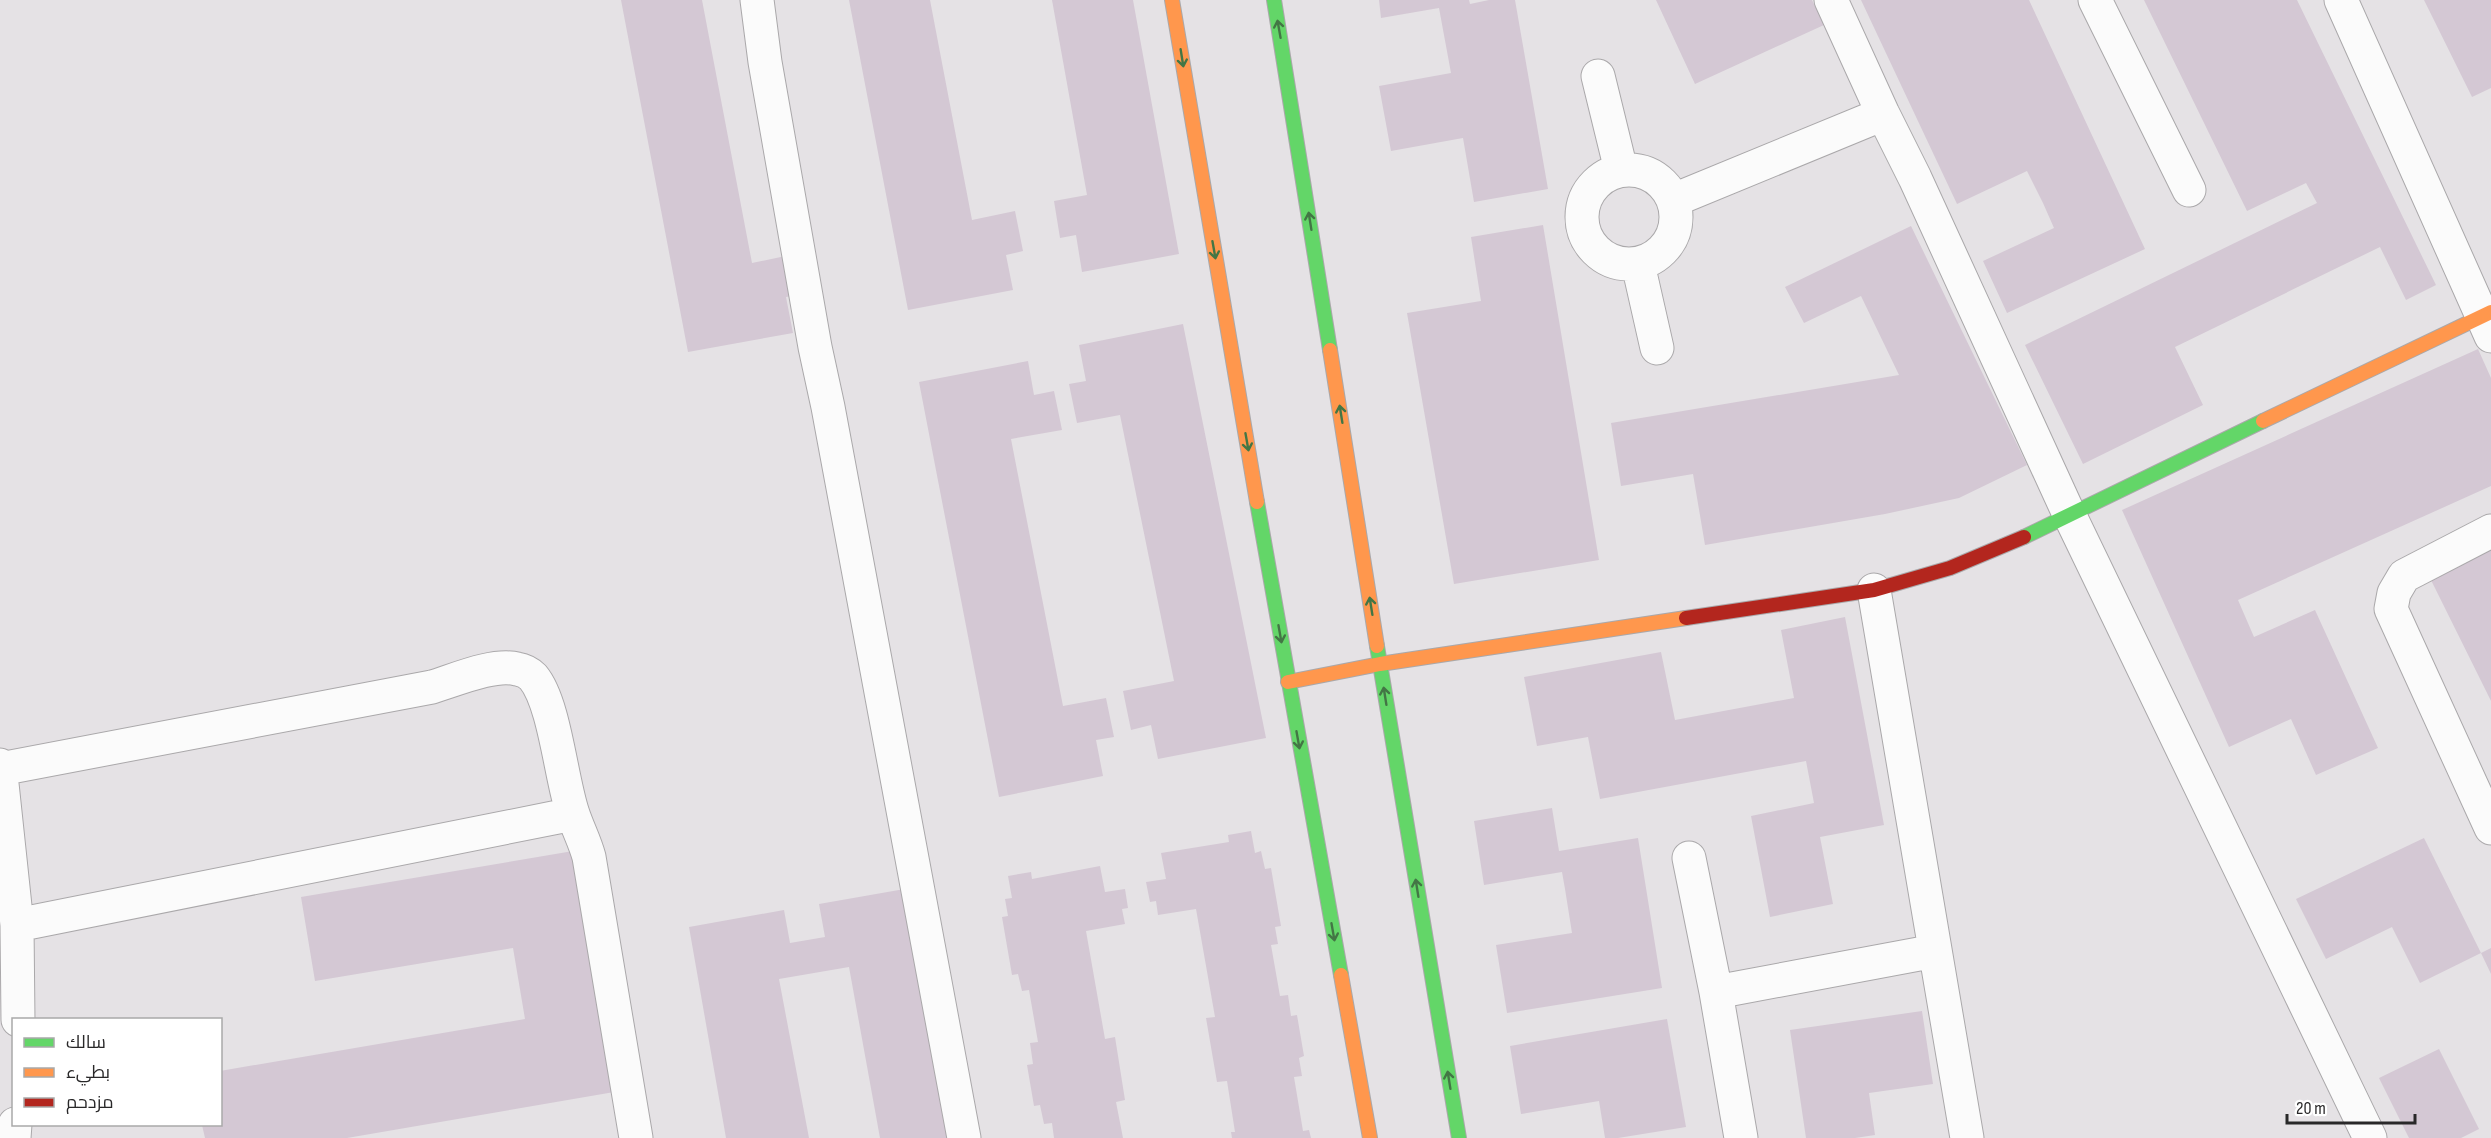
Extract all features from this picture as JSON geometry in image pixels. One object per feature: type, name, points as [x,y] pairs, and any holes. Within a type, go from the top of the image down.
[{"type":"street","points":[[757,0],[765,62],[814,347],[832,431],[964,1138]]},
{"type":"street","points":[[1172,0],[1288,682],[1370,1138]]},
{"type":"street","points":[[1274,0],[1380,664],[1459,1138]]},
{"type":"street","points":[[1831,0],[1883,114],[1916,178],[2069,514],[2370,1138]]},
{"type":"street","points":[[2095,0],[2189,190]]},
{"type":"street","points":[[1288,682],[1380,664],[1874,590],[1920,580],[1982,557],[2069,514],[2488,322],[2341,0]]},
{"type":"street","points":[[1598,76],[1621,170]]},
{"type":"street","points":[[1674,200],[1883,114]]},
{"type":"street","points":[[1621,170],[1637,170],[1653,176],[1666,187],[1674,200],[1677,217],[1674,233],[1666,248],[1654,259],[1638,264],[1622,264],[1606,259],[1593,248],[1585,234],[1582,218],[1584,202],[1592,187],[1605,176],[1621,170]]},
{"type":"street","points":[[1638,264],[1657,348]]},
{"type":"street","points":[[2491,531],[2404,576],[2394,593],[2391,609],[2491,828]]},
{"type":"street","points":[[1874,590],[1967,1138]]},
{"type":"street","points":[[18,1018],[9,960],[17,925],[0,767],[432,687],[493,669],[515,668],[533,677],[545,702],[573,814],[590,857],[636,1138]]},
{"type":"street","points":[[17,925],[573,814]]},
{"type":"street","points":[[1689,858],[1716,992],[1741,1138]]},
{"type":"street","points":[[1716,992],[1935,951]]},
{"type":"building","points":[[621,0],[702,0],[752,263],[795,254],[803,294],[786,297],[793,333],[688,352]]},
{"type":"building","points":[[849,0],[930,0],[972,220],[1015,211],[1023,251],[1006,255],[1013,290],[908,310]]},
{"type":"building","points":[[1052,0],[1133,0],[1179,254],[1082,272],[1076,235],[1060,238],[1054,201],[1087,195]]},
{"type":"building","points":[[1379,0],[1469,0],[1470,4],[1489,0],[1515,0],[1548,189],[1474,202],[1463,138],[1391,151],[1379,86],[1451,73],[1439,8],[1381,18]]},
{"type":"building","points":[[1656,0],[1812,0],[1824,25],[1695,84]]},
{"type":"building","points":[[1861,0],[2029,0],[2145,249],[2007,313],[1983,261],[2054,228],[2043,203],[2027,171],[1957,204]]},
{"type":"building","points":[[2144,0],[2297,0],[2436,285],[2406,300],[2380,247],[2175,347],[2203,405],[2083,464],[2025,345],[2317,203],[2306,183],[2247,211]]},
{"type":"building","points":[[2424,0],[2491,0],[2491,88],[2472,97]]},
{"type":"building","points":[[1543,225],[1599,560],[1454,584],[1407,313],[1481,301],[1471,237]]},
{"type":"building","points":[[1911,226],[2027,465],[1959,498],[1885,514],[1705,545],[1693,474],[1621,486],[1611,423],[1899,375],[1861,296],[1804,323],[1785,287]]},
{"type":"building","points":[[1183,324],[1266,738],[1158,759],[1151,725],[1131,730],[1123,691],[1174,681],[1120,415],[1077,423],[1069,384],[1086,381],[1079,345]]},
{"type":"building","points":[[2478,349],[2491,378],[2491,486],[2238,600],[2254,637],[2315,610],[2378,748],[2316,775],[2291,719],[2229,747],[2122,510]]},
{"type":"building","points":[[1028,361],[1034,395],[1054,391],[1062,430],[1011,439],[1063,706],[1106,698],[1114,737],[1096,740],[1103,776],[999,797],[919,382]]},
{"type":"building","points":[[2491,543],[2491,701],[2428,574]]},
{"type":"building","points":[[1845,617],[1884,825],[1820,837],[1833,904],[1770,917],[1751,816],[1814,803],[1806,761],[1600,799],[1588,737],[1537,746],[1524,677],[1661,652],[1675,720],[1794,698],[1781,630]]},
{"type":"building","points":[[1552,808],[1559,851],[1638,838],[1662,988],[1507,1013],[1496,945],[1572,933],[1565,889],[1562,872],[1484,885],[1474,821]]},
{"type":"building","points":[[1251,831],[1255,853],[1261,851],[1265,869],[1271,868],[1281,926],[1275,927],[1278,944],[1271,945],[1280,996],[1288,995],[1291,1016],[1297,1015],[1304,1056],[1299,1058],[1302,1076],[1294,1077],[1303,1131],[1309,1130],[1311,1138],[1232,1138],[1231,1132],[1235,1132],[1227,1081],[1217,1082],[1206,1018],[1215,1017],[1196,909],[1158,915],[1156,901],[1150,902],[1146,882],[1166,879],[1161,853],[1229,842],[1228,835]]},
{"type":"building","points":[[2424,838],[2481,953],[2420,983],[2392,927],[2326,959],[2296,899]]},
{"type":"building","points":[[579,850],[620,1091],[347,1138],[205,1138],[202,1126],[222,1126],[222,1071],[525,1019],[513,948],[315,981],[301,897]]},
{"type":"building","points":[[1100,866],[1105,892],[1125,889],[1128,908],[1122,909],[1125,924],[1086,931],[1105,1039],[1115,1037],[1125,1100],[1116,1102],[1123,1138],[1054,1138],[1052,1123],[1044,1124],[1040,1105],[1034,1106],[1027,1065],[1033,1064],[1030,1043],[1038,1042],[1029,990],[1022,991],[1018,974],[1012,975],[1002,917],[1008,916],[1005,899],[1012,898],[1008,876],[1031,872],[1032,879]]},
{"type":"building","points":[[916,887],[961,1138],[880,1138],[849,967],[779,979],[809,1138],[726,1138],[689,927],[784,910],[790,943],[825,937],[819,904]]},
{"type":"building","points":[[2491,948],[2491,974],[2481,953]]},
{"type":"building","points":[[1922,1011],[1933,1084],[1869,1093],[1875,1135],[1855,1138],[1806,1138],[1790,1030]]},
{"type":"building","points":[[1667,1019],[1686,1127],[1605,1138],[1599,1101],[1521,1114],[1510,1046]]},
{"type":"building","points":[[2439,1049],[2479,1129],[2461,1138],[2409,1138],[2379,1078]]},
{"type":"traffic: fast","points":[[1274,0],[1330,350]]},
{"type":"traffic: fast","points":[[2024,537],[2263,421]]},
{"type":"traffic: fast","points":[[1257,502],[1341,975]]},
{"type":"traffic: fast","points":[[1377,646],[1459,1138]]},
{"type":"traffic: slow","points":[[1172,0],[1257,502]]},
{"type":"traffic: slow","points":[[2263,421],[2491,312]]},
{"type":"traffic: slow","points":[[1330,350],[1377,646]]},
{"type":"traffic: slow","points":[[1288,682],[1380,664],[1686,618]]},
{"type":"traffic: slow","points":[[1341,975],[1370,1138]]},
{"type":"traffic: jam","points":[[1686,618],[1874,590],[1950,568],[2024,537]]}]
